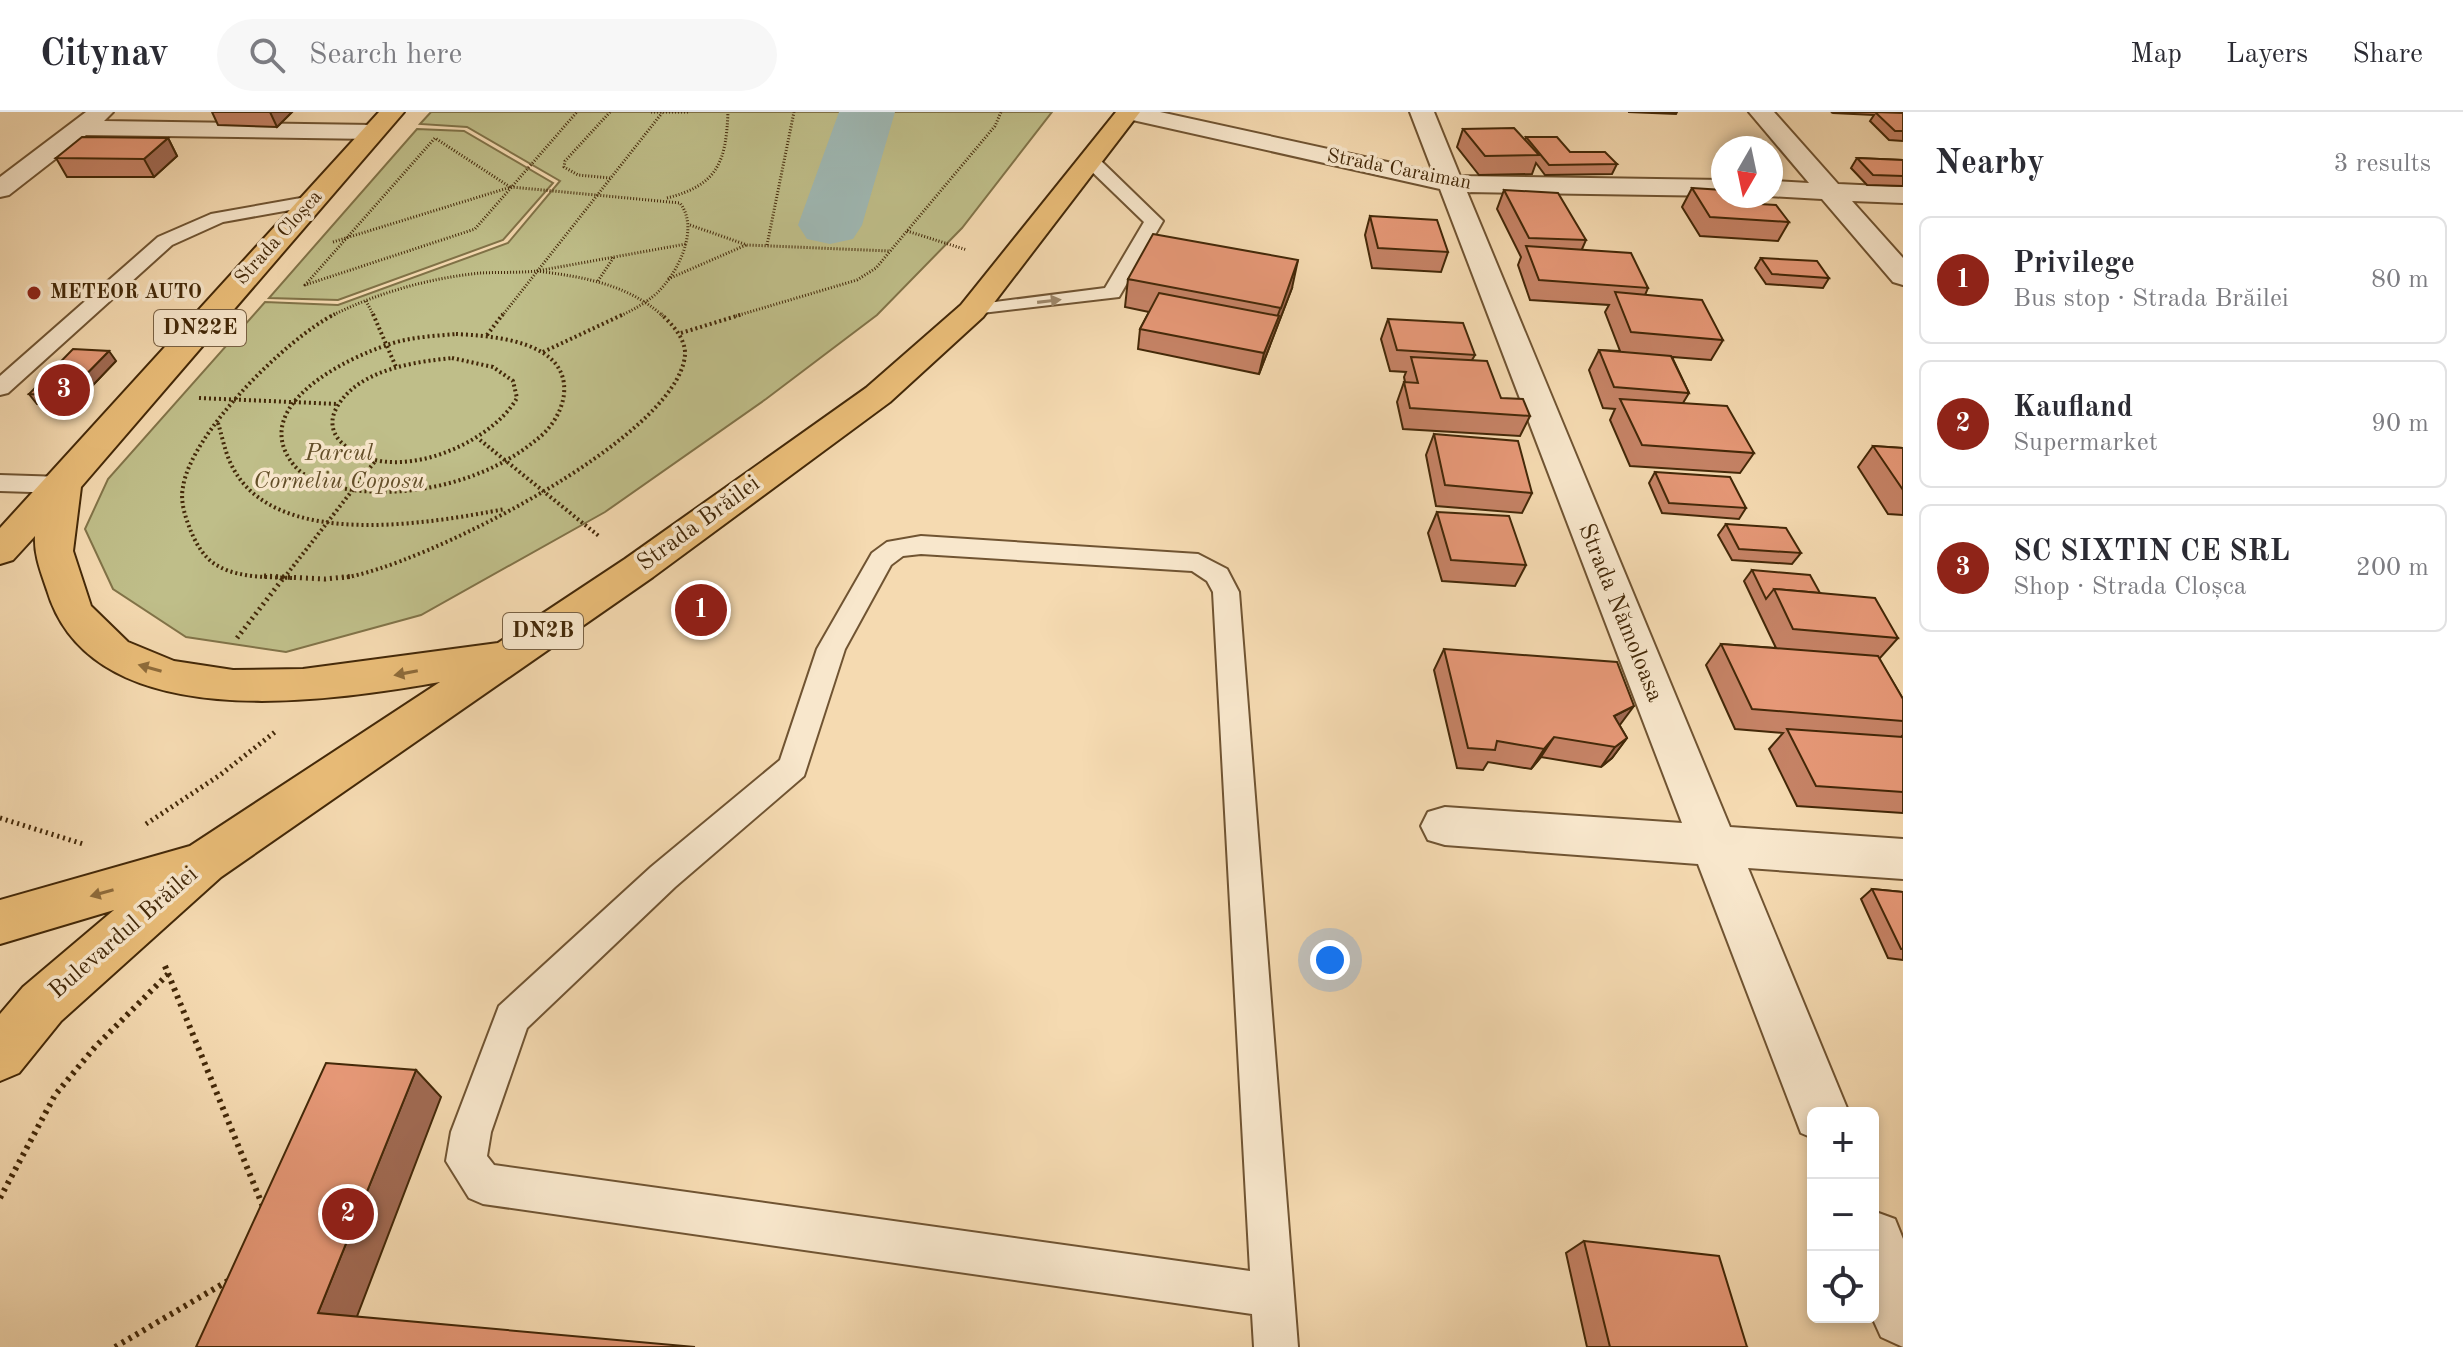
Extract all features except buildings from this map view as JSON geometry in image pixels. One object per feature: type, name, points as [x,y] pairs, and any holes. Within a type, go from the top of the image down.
[{"type":"main road","name":"Strada Brăilei","points":[[204,863],[639,568],[878,395],[972,311],[1092,162],[1128,112]]},
{"type":"main road","name":"Strada Cloșca","points":[[3,550],[383,122]]},
{"type":"main road","points":[[63,485],[53,549],[65,602],[89,636],[134,664],[202,683],[245,687],[318,685],[382,678],[510,653]]},
{"type":"main road","name":"Bulevardul Brăilei","points":[[0,1055],[42,1004],[138,900],[204,863]]},
{"type":"main road","name":"Bulevardul Brăilei","points":[[0,922],[138,900]]},
{"type":"street","points":[[0,189],[101,112]]},
{"type":"street","name":"Strada Caraiman","points":[[1128,112],[1448,183],[1711,188]]},
{"type":"street","name":"Strada Nămoloasa","points":[[1422,112],[1819,1107]]},
{"type":"street","points":[[1761,112],[1903,276]]},
{"type":"street","points":[[80,128],[383,122]]},
{"type":"street","points":[[1783,189],[1903,195]]},
{"type":"street","points":[[1445,826],[1903,859]]},
{"type":"street","points":[[1877,1251],[1903,1315]]},
{"type":"lane","points":[[972,311],[1112,293],[1154,221],[1092,162]]},
{"type":"lane","points":[[0,388],[181,230],[209,219],[312,201]]},
{"type":"lane","points":[[0,483],[63,485]]},
{"type":"lane","points":[[1272,1295],[483,1184],[466,1161],[471,1132],[512,1018],[663,877],[793,767],[831,649],[881,559],[896,548],[921,545],[1198,563],[1218,575],[1226,592],[1276,1347]]},
{"type":"path","points":[[511,187],[435,138],[305,285],[475,229],[577,112]]},
{"type":"path","points":[[610,112],[564,167],[578,175],[611,178]]},
{"type":"path","points":[[651,112],[689,112]]},
{"type":"path","points":[[662,199],[690,194],[708,182],[723,159],[728,112]]},
{"type":"path","points":[[767,245],[794,112]]},
{"type":"path","points":[[680,333],[857,280],[876,268],[995,126],[1001,112]]},
{"type":"path","points":[[487,335],[662,113]]},
{"type":"path","points":[[273,244],[344,241],[511,187],[680,203],[687,210],[690,225],[686,244],[662,289],[644,303],[543,352]]},
{"type":"path","points":[[690,225],[747,245],[891,252]]},
{"type":"path","points":[[907,231],[1012,264]]},
{"type":"path","points":[[536,271],[598,281],[644,303],[680,333],[685,357],[672,389],[648,420],[541,492],[412,557],[348,578],[285,577],[222,569],[196,546],[184,515],[183,483],[218,423],[236,400],[301,334],[366,301],[476,274],[536,271],[686,244]]},
{"type":"path","points":[[668,279],[747,245]]},
{"type":"path","points":[[598,281],[615,257]]},
{"type":"path","points":[[366,301],[389,344],[396,367]]},
{"type":"path","points":[[487,335],[518,341],[543,352],[560,370],[566,391],[558,415],[538,439],[505,461],[469,477],[430,487],[390,492],[353,490],[318,481],[294,466],[282,447],[281,425],[293,402],[317,379],[350,359],[389,344],[434,336],[487,335]]},
{"type":"path","points":[[464,359],[498,367],[511,379],[517,392],[514,409],[501,425],[480,440],[429,458],[376,460],[351,452],[335,439],[331,422],[338,404],[362,383],[396,367],[424,360],[464,359]]},
{"type":"path","points":[[188,398],[338,404]]},
{"type":"path","points":[[218,423],[231,467],[252,494],[290,516],[328,524],[401,524],[510,508]]},
{"type":"path","points":[[480,440],[577,518]]},
{"type":"path","points":[[202,683],[376,460]]},
{"type":"path","points":[[144,825],[220,775],[283,725],[318,685]]},
{"type":"path","points":[[0,818],[106,851],[138,900],[269,1221]]},
{"type":"path","points":[[0,1198],[24,1145],[56,1094],[93,1048],[168,974]]},
{"type":"path","points":[[115,1347],[243,1272]]},
{"type":"green space","name":"Parcul Corneliu Coposu","points":[[431,112],[1052,112],[962,228],[877,315],[766,399],[605,512],[421,615],[286,652],[186,637],[113,589],[85,529],[108,479],[265,302],[338,305],[508,243],[560,181],[467,127],[420,124]]},
{"type":"green space","points":[[417,129],[464,131],[553,183],[503,240],[338,300],[269,298]]},
{"type":"waterway","points":[[830,225],[867,112]]},
{"type":"place","name":"METEOR AUTO","points":[[34,293]]},
{"type":"place","name":"SC SIXTIN CE SRL","points":[[64,390]]},
{"type":"place","name":"Privilege","points":[[701,610]]},
{"type":"place","name":"Kaufland","points":[[348,1214]]}]
